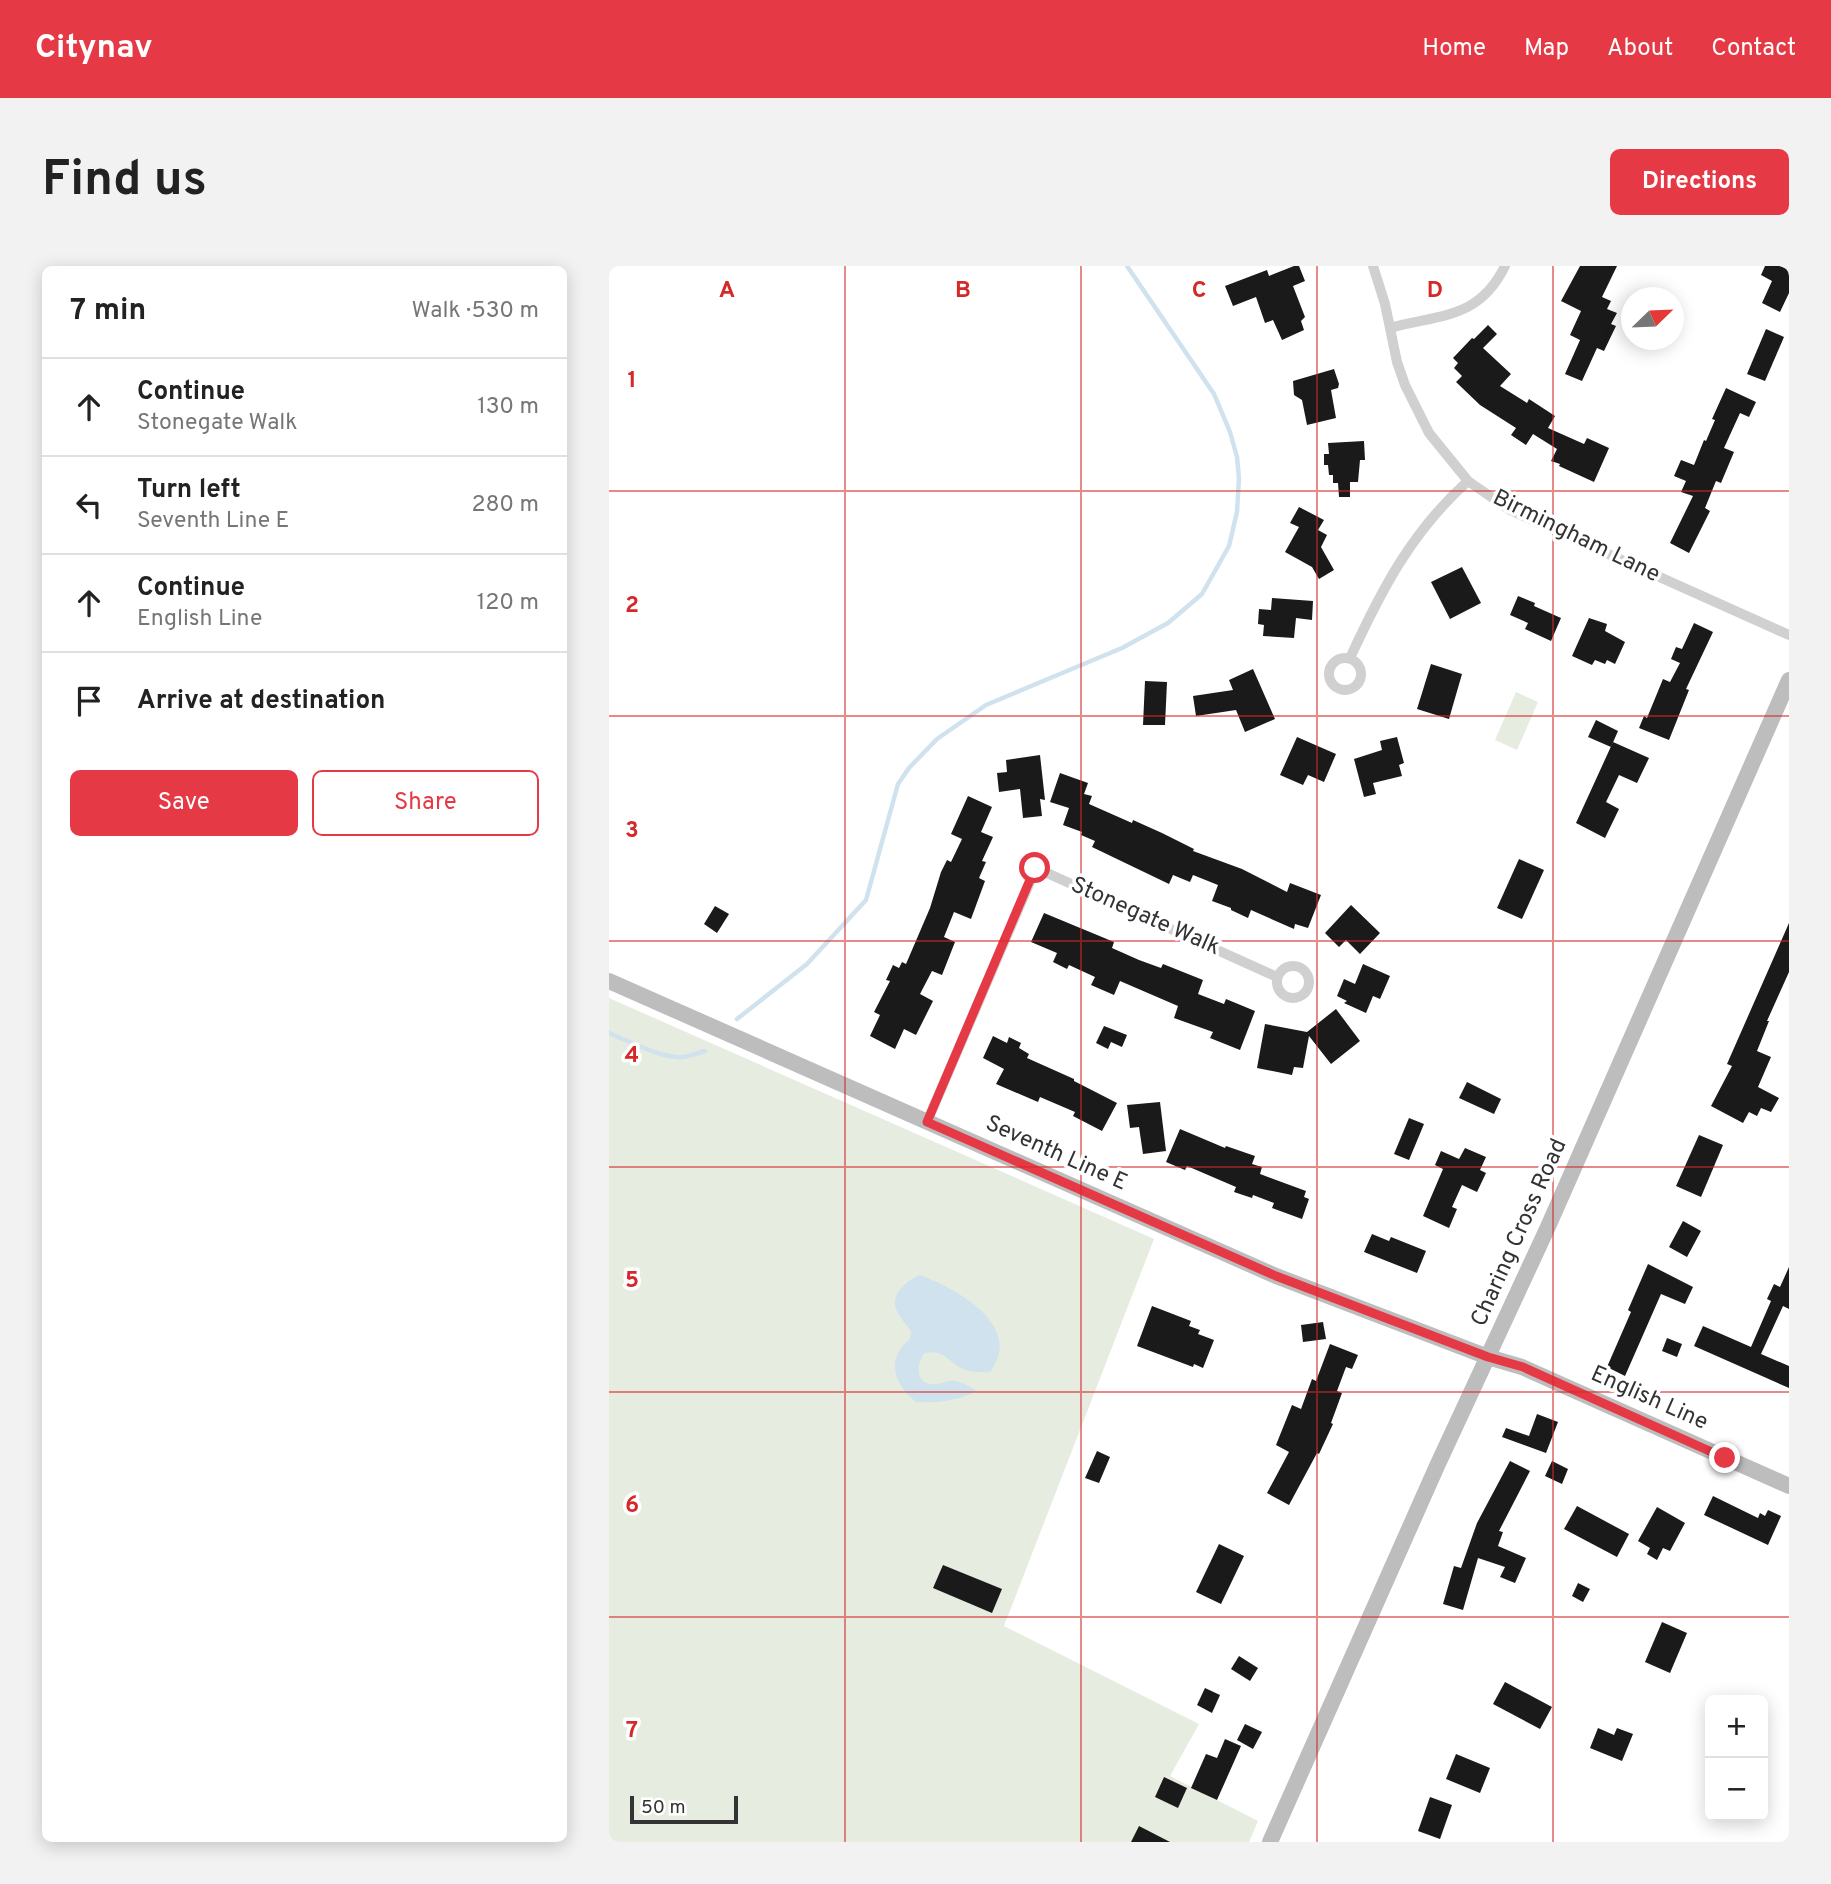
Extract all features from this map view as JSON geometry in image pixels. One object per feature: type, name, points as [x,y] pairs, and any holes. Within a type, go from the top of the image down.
[{"type":"street","name":"Birmingham Lane","points":[[1373,266],[1397,362],[1415,407],[1429,433],[1468,481],[1510,510],[1789,635]]},
{"type":"street","points":[[1390,328],[1469,308],[1487,294],[1505,266]]},
{"type":"street","points":[[1350,659],[1376,603],[1406,551],[1441,507],[1468,481]]},
{"type":"street","name":"Charing Cross Road","points":[[1270,1842],[1437,1466],[1585,1144],[1789,680]]},
{"type":"street","name":"Stonegate Walk","points":[[927,1122],[1035,868],[1277,977]]},
{"type":"street","name":"Seventh Line E","points":[[609,981],[1276,1276],[1488,1357]]},
{"type":"street","name":"English Line","points":[[1488,1357],[1523,1367],[1789,1486]]},
{"type":"shaded area","points":[[1516,692],[1538,702],[1517,750],[1495,740]]},
{"type":"shaded area","points":[[609,998],[1154,1239],[1004,1626],[1199,1724],[1170,1776],[1258,1821],[1249,1842],[609,1840]]},
{"type":"water","points":[[920,1275],[951,1290],[982,1311],[993,1325],[999,1339],[999,1355],[990,1372],[977,1372],[956,1365],[942,1354],[925,1353],[920,1362],[920,1376],[926,1383],[958,1382],[977,1391],[947,1401],[916,1402],[898,1379],[895,1371],[897,1355],[910,1339],[911,1331],[897,1311],[895,1299],[905,1284]]},
{"type":"building","points":[[1299,266],[1305,281],[1293,286],[1305,317],[1301,321],[1304,330],[1282,340],[1273,320],[1265,323],[1256,297],[1233,306],[1225,286],[1267,270],[1269,276]]},
{"type":"building","points":[[1580,266],[1617,266],[1602,297],[1611,301],[1607,309],[1617,313],[1611,324],[1616,326],[1604,351],[1597,348],[1582,381],[1565,374],[1580,340],[1570,335],[1581,311],[1561,301]]},
{"type":"building","points":[[1765,266],[1780,266],[1789,270],[1789,293],[1780,312],[1762,303],[1772,281],[1761,275]]},
{"type":"building","points":[[1488,325],[1497,334],[1483,348],[1511,374],[1500,386],[1527,403],[1529,399],[1555,416],[1548,428],[1584,444],[1587,438],[1609,448],[1594,482],[1551,461],[1557,449],[1533,434],[1526,445],[1511,435],[1516,428],[1480,405],[1456,382],[1462,376],[1454,368],[1458,363],[1453,358]]},
{"type":"building","points":[[1766,329],[1784,337],[1765,381],[1747,374]]},
{"type":"building","points":[[1334,369],[1339,384],[1338,388],[1331,390],[1336,418],[1307,425],[1302,400],[1294,395],[1293,381]]},
{"type":"building","points":[[1726,388],[1756,402],[1749,417],[1740,413],[1724,448],[1734,452],[1721,483],[1716,481],[1705,508],[1710,511],[1689,553],[1670,543],[1693,496],[1681,492],[1686,481],[1674,476],[1681,460],[1694,465],[1715,420],[1712,419]]},
{"type":"building","points":[[1364,441],[1365,460],[1360,460],[1358,482],[1350,482],[1350,497],[1339,497],[1338,483],[1333,483],[1333,475],[1329,475],[1328,465],[1324,465],[1324,454],[1329,454],[1328,443]]},
{"type":"building","points":[[1299,507],[1324,520],[1318,530],[1327,535],[1321,547],[1334,570],[1319,579],[1312,567],[1285,552],[1299,527],[1290,523]]},
{"type":"building","points":[[1462,567],[1481,603],[1450,619],[1431,582]]},
{"type":"building","points":[[1518,596],[1561,618],[1551,641],[1525,629],[1528,623],[1510,615]]},
{"type":"building","points":[[1272,598],[1313,601],[1312,620],[1296,618],[1294,638],[1263,636],[1264,625],[1258,624],[1259,609],[1271,610]]},
{"type":"building","points":[[1589,618],[1607,624],[1605,631],[1625,642],[1615,664],[1607,660],[1605,664],[1595,660],[1592,665],[1572,656]]},
{"type":"building","points":[[1694,623],[1713,632],[1686,689],[1689,690],[1669,740],[1639,728],[1644,716],[1647,718],[1663,679],[1670,682],[1680,663],[1671,659],[1676,647],[1682,649]]},
{"type":"building","points":[[1431,664],[1462,674],[1449,719],[1417,709]]},
{"type":"building","points":[[1253,669],[1275,719],[1245,732],[1236,710],[1196,716],[1193,696],[1233,690],[1229,680]]},
{"type":"building","points":[[1145,681],[1167,682],[1165,725],[1143,725]]},
{"type":"building","points":[[1596,720],[1618,731],[1611,747],[1588,737]]},
{"type":"building","points":[[1297,737],[1336,754],[1324,782],[1308,775],[1303,785],[1280,775]]},
{"type":"building","points":[[1397,737],[1404,763],[1399,765],[1402,776],[1373,783],[1376,794],[1364,797],[1354,759],[1382,750],[1380,741]]},
{"type":"building","points":[[1613,742],[1649,758],[1637,783],[1619,775],[1606,802],[1619,809],[1605,838],[1576,823]]},
{"type":"building","points":[[1040,755],[1045,800],[1040,799],[1042,816],[1023,818],[1020,789],[999,792],[997,773],[1007,772],[1006,760]]},
{"type":"building","points":[[1060,773],[1088,783],[1084,794],[1092,796],[1089,804],[1132,823],[1133,820],[1194,849],[1193,851],[1242,869],[1287,892],[1290,883],[1321,895],[1308,928],[1295,924],[1294,929],[1251,910],[1248,918],[1212,901],[1218,885],[1193,875],[1190,882],[1173,875],[1169,884],[1092,847],[1095,841],[1081,835],[1082,832],[1063,825],[1069,808],[1050,802]]},
{"type":"building","points":[[968,796],[992,807],[981,832],[993,837],[982,861],[986,862],[979,878],[985,881],[971,919],[954,912],[944,937],[955,942],[942,975],[932,971],[920,994],[933,1001],[916,1035],[904,1029],[895,1049],[870,1036],[880,1015],[874,1012],[890,981],[886,980],[893,965],[899,968],[902,962],[906,964],[930,908],[941,872],[947,860],[951,862],[962,839],[951,834]]},
{"type":"building","points":[[1519,859],[1544,870],[1522,919],[1497,908]]},
{"type":"building","points":[[1351,905],[1380,933],[1360,954],[1346,940],[1339,947],[1325,933]]},
{"type":"building","points":[[715,906],[729,914],[717,933],[704,924]]},
{"type":"building","points":[[1044,913],[1114,942],[1112,948],[1139,960],[1161,968],[1163,964],[1203,980],[1198,994],[1224,1004],[1226,999],[1255,1011],[1240,1050],[1210,1038],[1213,1032],[1174,1018],[1178,1006],[1120,981],[1114,995],[1091,985],[1095,977],[1069,965],[1067,969],[1053,962],[1057,953],[1031,942]]},
{"type":"building","points":[[1789,923],[1789,972],[1757,1051],[1771,1057],[1758,1087],[1779,1098],[1771,1112],[1761,1108],[1757,1116],[1749,1112],[1743,1123],[1711,1106],[1732,1066],[1727,1064]]},
{"type":"building","points":[[1363,964],[1390,976],[1380,999],[1373,996],[1366,1013],[1344,1003],[1347,1001],[1337,996],[1344,979],[1355,984]]},
{"type":"building","points":[[1336,1009],[1360,1041],[1331,1064],[1309,1036],[1303,1068],[1294,1067],[1292,1075],[1257,1068],[1265,1024],[1307,1032]]},
{"type":"building","points":[[1104,1026],[1127,1035],[1122,1047],[1111,1042],[1108,1049],[1096,1043]]},
{"type":"building","points":[[993,1036],[1007,1043],[1009,1037],[1021,1043],[1019,1048],[1029,1054],[1027,1058],[1074,1079],[1117,1103],[1102,1131],[1073,1116],[1075,1112],[1040,1097],[1038,1102],[996,1084],[1004,1069],[983,1058]]},
{"type":"building","points":[[1467,1082],[1501,1099],[1494,1114],[1459,1098]]},
{"type":"building","points":[[1160,1102],[1166,1151],[1143,1154],[1139,1127],[1130,1128],[1127,1105]]},
{"type":"building","points":[[1409,1118],[1424,1124],[1409,1160],[1394,1154]]},
{"type":"building","points":[[1180,1129],[1225,1148],[1226,1146],[1255,1156],[1252,1164],[1262,1167],[1260,1174],[1306,1191],[1304,1197],[1309,1199],[1302,1219],[1272,1208],[1274,1203],[1253,1195],[1252,1198],[1234,1192],[1236,1187],[1187,1166],[1185,1170],[1166,1162]]},
{"type":"building","points":[[1699,1135],[1723,1145],[1701,1197],[1676,1186]]},
{"type":"building","points":[[1465,1148],[1486,1157],[1480,1170],[1486,1173],[1477,1192],[1462,1185],[1452,1207],[1457,1209],[1449,1228],[1423,1216],[1443,1169],[1435,1165],[1441,1151],[1459,1159]]},
{"type":"building","points":[[1683,1221],[1701,1231],[1687,1257],[1669,1247]]},
{"type":"building","points":[[1372,1234],[1389,1241],[1391,1237],[1426,1251],[1417,1273],[1364,1252]]},
{"type":"building","points":[[1648,1264],[1693,1287],[1685,1304],[1661,1294],[1625,1376],[1607,1367]]},
{"type":"building","points":[[1789,1267],[1789,1309],[1783,1306],[1761,1354],[1789,1366],[1789,1388],[1694,1346],[1703,1326],[1751,1347],[1771,1301],[1767,1299],[1774,1284],[1780,1287]]},
{"type":"building","points":[[1152,1306],[1191,1321],[1189,1326],[1200,1330],[1198,1334],[1214,1340],[1203,1368],[1194,1364],[1193,1367],[1137,1346]]},
{"type":"building","points":[[1323,1322],[1326,1339],[1303,1342],[1301,1325]]},
{"type":"building","points":[[1667,1338],[1682,1344],[1677,1357],[1662,1351]]},
{"type":"building","points":[[1330,1344],[1358,1355],[1352,1369],[1346,1367],[1337,1391],[1342,1393],[1331,1423],[1333,1424],[1289,1505],[1267,1493],[1289,1452],[1276,1445],[1292,1405],[1301,1409],[1312,1379],[1316,1381]]},
{"type":"building","points":[[1537,1414],[1558,1422],[1546,1453],[1502,1437],[1506,1428],[1529,1436]]},
{"type":"building","points":[[1097,1451],[1110,1457],[1099,1483],[1085,1478]]},
{"type":"building","points":[[1510,1461],[1530,1471],[1499,1531],[1503,1532],[1498,1546],[1526,1558],[1515,1583],[1500,1577],[1505,1567],[1478,1558],[1463,1610],[1443,1604],[1454,1566],[1461,1568],[1477,1523]]},
{"type":"building","points":[[1552,1461],[1568,1469],[1562,1484],[1545,1476]]},
{"type":"building","points":[[1713,1496],[1758,1518],[1760,1513],[1765,1516],[1768,1510],[1781,1516],[1768,1545],[1704,1515]]},
{"type":"building","points":[[1577,1506],[1629,1534],[1617,1557],[1564,1529]]},
{"type":"building","points":[[1657,1507],[1685,1523],[1670,1551],[1663,1548],[1657,1560],[1647,1554],[1650,1548],[1638,1541]]},
{"type":"building","points":[[1219,1544],[1244,1556],[1221,1604],[1196,1592]]},
{"type":"building","points":[[943,1565],[1002,1589],[992,1613],[933,1588]]},
{"type":"building","points":[[1578,1583],[1590,1589],[1583,1602],[1572,1596]]},
{"type":"building","points":[[1662,1622],[1687,1633],[1670,1673],[1645,1662]]},
{"type":"building","points":[[1239,1656],[1258,1668],[1250,1681],[1231,1669]]},
{"type":"building","points":[[1505,1682],[1552,1707],[1540,1729],[1493,1704]]},
{"type":"building","points":[[1205,1688],[1220,1695],[1212,1713],[1197,1705]]},
{"type":"building","points":[[1245,1724],[1262,1732],[1253,1749],[1237,1740]]},
{"type":"building","points":[[1598,1728],[1614,1735],[1617,1728],[1633,1734],[1622,1761],[1590,1748]]},
{"type":"building","points":[[1225,1739],[1241,1746],[1217,1800],[1191,1788],[1206,1754],[1217,1758]]},
{"type":"building","points":[[1456,1754],[1490,1768],[1480,1793],[1446,1779]]},
{"type":"building","points":[[1164,1777],[1187,1788],[1178,1808],[1155,1797]]},
{"type":"building","points":[[1430,1797],[1452,1805],[1440,1839],[1418,1831]]},
{"type":"building","points":[[1139,1826],[1170,1842],[1131,1842]]},
{"type":"waterway","points":[[737,1019],[807,964],[866,900],[898,784],[909,768],[937,739],[986,705],[1122,648],[1168,623],[1202,594],[1229,546],[1237,512],[1239,478],[1230,432],[1214,394],[1127,266]]},
{"type":"waterway","points":[[609,1033],[646,1049],[675,1057],[705,1051]]},
{"type":"route","points":[[1035,868],[927,1122],[1276,1276],[1488,1357],[1523,1367],[1725,1458]]}]
